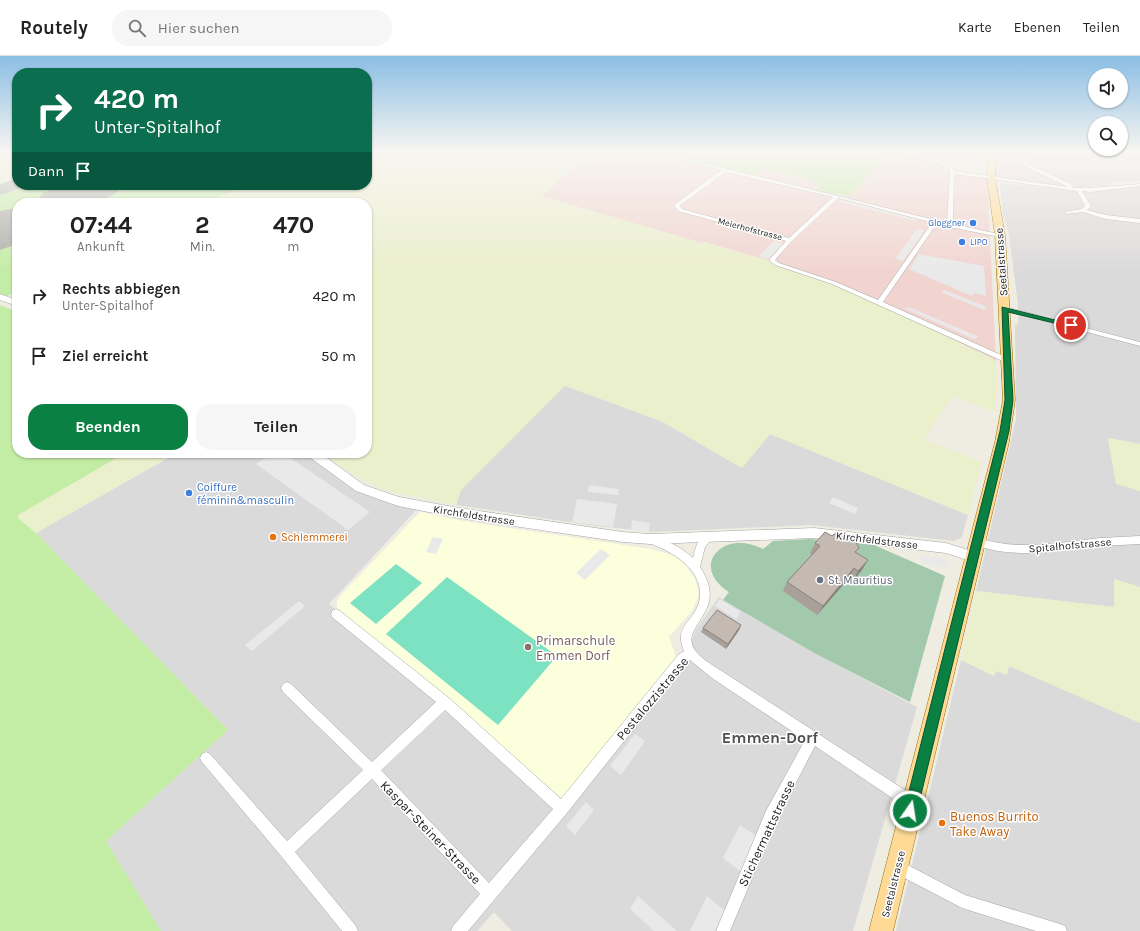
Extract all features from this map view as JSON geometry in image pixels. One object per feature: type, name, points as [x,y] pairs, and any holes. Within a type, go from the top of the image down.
[{"type":"main road","name":"Seetalstrasse","points":[[881,931],[898,867],[912,803],[1007,419],[1009,400],[1005,309],[1000,235],[993,192]]},
{"type":"street","name":"Meierhofstrasse","points":[[695,192],[679,203],[677,208],[790,240]]},
{"type":"street","points":[[815,192],[950,226],[1000,235]]},
{"type":"street","points":[[950,226],[951,192]]},
{"type":"street","points":[[1080,192],[1088,205],[1087,208],[1083,210]]},
{"type":"street","name":"Meierhofstrasse","points":[[836,197],[790,240],[772,260],[777,264],[834,283],[1007,361]]},
{"type":"street","points":[[1067,213],[1083,210],[1105,216],[1140,221]]},
{"type":"street","points":[[879,303],[931,228],[938,223]]},
{"type":"street","points":[[0,297],[12,301]]},
{"type":"street","points":[[1005,309],[1140,344]]},
{"type":"street","name":"Kirchfeldstrasse","points":[[319,458],[360,488],[398,501],[459,514],[623,537],[650,539],[787,533],[828,534],[946,548],[975,549]]},
{"type":"street","points":[[696,567],[701,546],[708,537]]},
{"type":"street","name":"Kirchfeldstrasse","points":[[650,539],[674,549],[696,567],[704,584],[706,594],[705,602],[702,610],[686,633],[687,644],[691,653]]},
{"type":"street","name":"Spitalhofstrasse","points":[[975,549],[1037,549],[1075,547],[1099,542],[1140,540]]},
{"type":"street","points":[[336,614],[445,702],[562,808]]},
{"type":"street","name":"Pestalozzistrasse","points":[[458,931],[562,808],[682,659],[691,653],[695,658],[716,674],[912,803]]},
{"type":"street","name":"Kaspar-Steiner-Strasse","points":[[288,688],[372,770],[490,894]]},
{"type":"street","name":"Kaspar-Steiner-Strasse","points":[[286,852],[445,702]]},
{"type":"street","name":"Stichermattstrasse","points":[[723,931],[772,816],[813,737]]},
{"type":"street","points":[[206,758],[351,931]]},
{"type":"street","points":[[898,867],[962,901],[1060,931]]},
{"type":"shaded area","points":[[0,192],[107,192],[94,198],[12,198],[12,243],[0,249]]},
{"type":"shaded area","points":[[233,192],[546,192],[541,196],[702,243],[705,242],[770,261],[775,266],[830,283],[847,290],[992,358],[996,362],[997,384],[995,412],[952,396],[924,440],[982,462],[968,515],[770,434],[742,468],[663,422],[565,386],[461,490],[456,505],[387,491],[352,474],[330,458],[372,458],[372,198],[220,198]]},
{"type":"shaded area","points":[[545,192],[826,192],[849,196],[853,192],[988,192],[996,362],[983,354],[847,290],[775,266],[770,261],[540,196]]},
{"type":"shaded area","points":[[1001,192],[1140,192],[1140,444],[1108,438],[1116,483],[1140,491],[1140,587],[1114,579],[1114,607],[976,591],[1016,419],[1015,325],[1018,324],[1018,304],[1009,234],[1003,215]]},
{"type":"shaded area","points":[[841,200],[918,219],[917,221],[840,202]]},
{"type":"shaded area","points":[[920,229],[924,231],[903,261],[894,258],[901,253],[899,252],[902,251],[901,250],[906,245],[905,244],[909,242],[910,237],[913,236],[911,235],[915,232],[914,231]]},
{"type":"shaded area","points":[[774,241],[783,244],[768,259],[758,256]]},
{"type":"shaded area","points":[[919,254],[984,266],[986,296],[973,293],[972,296],[909,269]]},
{"type":"shaded area","points":[[944,290],[987,307],[984,310],[941,292]]},
{"type":"shaded area","points":[[904,308],[911,308],[979,337],[974,339]]},
{"type":"shaded area","points":[[565,385],[663,422],[742,468],[770,434],[968,515],[962,537],[954,541],[811,525],[651,532],[589,525],[456,505],[461,490]]},
{"type":"shaded area","points":[[1108,438],[1140,444],[1140,491],[1116,484]]},
{"type":"shaded area","points":[[116,458],[166,458],[36,533],[18,518],[18,515]]},
{"type":"shaded area","points":[[168,458],[311,458],[360,488],[420,506],[329,604],[564,802],[693,638],[696,629],[719,597],[816,654],[917,707],[853,931],[512,931],[494,912],[477,931],[161,931],[106,841],[228,730],[36,533]]},
{"type":"shaded area","points":[[265,458],[290,458],[370,512],[348,530],[256,464]]},
{"type":"shaded area","points":[[589,485],[619,489],[618,495],[588,492]]},
{"type":"shaded area","points":[[833,497],[858,508],[855,514],[829,503]]},
{"type":"shaded area","points":[[577,499],[617,504],[613,527],[572,522]]},
{"type":"shaded area","name":"Primarschule Emmen Dorf","points":[[420,512],[463,521],[651,549],[675,556],[687,567],[695,579],[699,595],[692,611],[669,637],[676,657],[564,800],[337,608],[337,601],[341,595]]},
{"type":"shaded area","points":[[632,520],[650,523],[649,532],[631,530]]},
{"type":"shaded area","points":[[433,537],[443,539],[436,554],[426,552]]},
{"type":"shaded area","points":[[810,539],[874,545],[945,576],[910,702],[816,654],[723,600],[729,592],[717,582],[712,572],[711,562],[716,553],[724,547],[735,543],[748,544],[763,549],[773,541]]},
{"type":"shaded area","points":[[601,549],[610,555],[585,580],[576,573]]},
{"type":"shaded area","points":[[920,555],[946,560],[949,567],[924,564]]},
{"type":"shaded area","points":[[1114,579],[1140,587],[1140,723],[1009,666],[1007,675],[996,671],[994,676],[961,660],[976,591],[1114,607]]},
{"type":"shaded area","points":[[720,599],[741,612],[736,619],[715,606]]},
{"type":"shaded area","points":[[299,601],[305,606],[252,651],[245,645]]},
{"type":"shaded area","points":[[961,660],[994,676],[996,671],[1009,666],[1140,723],[1140,931],[896,931]]},
{"type":"shaded area","points":[[635,734],[645,741],[621,775],[610,766]]},
{"type":"shaded area","points":[[586,802],[594,810],[575,835],[566,826]]},
{"type":"shaded area","points":[[740,825],[758,837],[741,872],[723,858]]},
{"type":"shaded area","points":[[638,896],[677,931],[654,931],[630,909]]},
{"type":"shaded area","points":[[707,896],[725,911],[715,931],[690,931]]},
{"type":"green space","points":[[0,192],[65,192],[51,198],[12,198],[12,209],[0,213]]},
{"type":"green space","points":[[107,192],[232,192],[218,198],[94,198]]},
{"type":"green space","points":[[825,192],[853,192],[849,196]]},
{"type":"green space","points":[[12,243],[12,294],[7,296],[0,294],[0,249]]},
{"type":"green space","points":[[0,305],[12,310],[12,458],[116,458],[18,515],[18,518],[36,533],[228,730],[106,841],[161,931],[0,931]]},
{"type":"green space","points":[[396,564],[422,583],[376,624],[350,603]]},
{"type":"green space","points":[[447,577],[557,656],[498,725],[386,634]]},
{"type":"building","name":"St. Mauritius","points":[[825,532],[832,536],[834,534],[845,534],[855,540],[859,548],[855,552],[868,560],[858,571],[854,568],[823,606],[787,582],[820,546],[815,543]]},
{"type":"building","points":[[717,610],[741,625],[728,644],[703,628]]},
{"type":"taxiway","points":[[0,217],[12,215]]},
{"type":"taxiway","points":[[0,244],[12,238]]},
{"type":"runway","points":[[70,198],[84,192]]},
{"type":"runway","points":[[0,229],[12,224]]},
{"type":"place","name":"Gloggner","points":[[973,223]]},
{"type":"place","name":"LIPO","points":[[962,242]]},
{"type":"place","name":"Coiffure féminin&masculin","points":[[189,493]]},
{"type":"place","name":"Schlemmerei","points":[[273,537]]},
{"type":"place","name":"St. Mauritius","points":[[820,580]]},
{"type":"place","name":"Primarschule Emmen Dorf","points":[[528,647]]},
{"type":"place","name":"Buenos Burrito Take Away","points":[[942,823]]},
{"type":"district","name":"Emmen-Dorf","points":[[770,737]]},
{"type":"route","points":[[910,811],[1007,419],[1009,400],[1005,309],[1071,325]]}]
